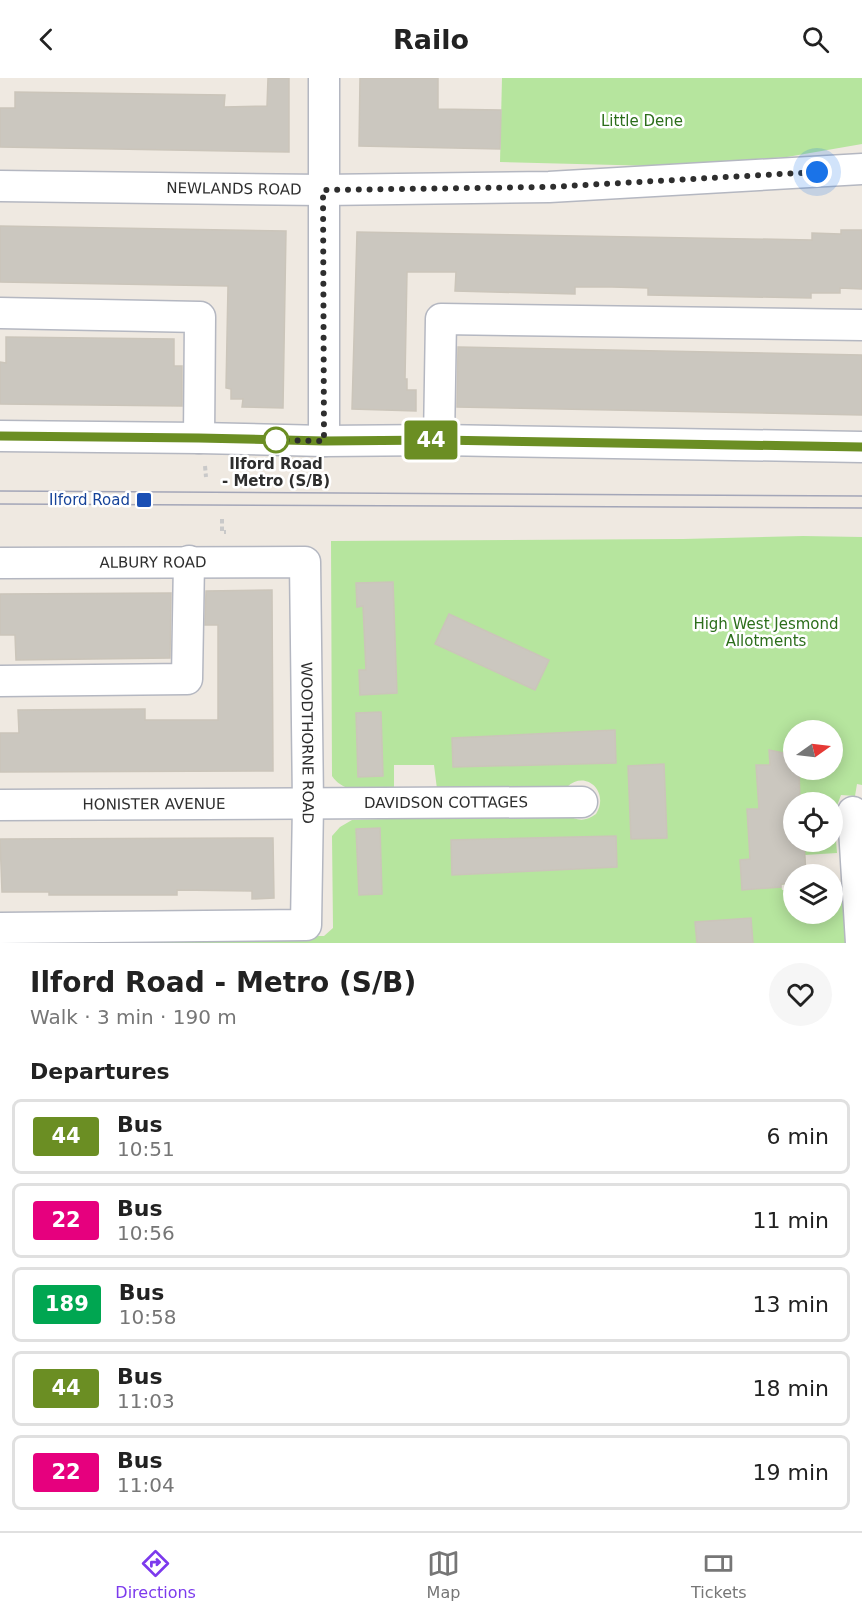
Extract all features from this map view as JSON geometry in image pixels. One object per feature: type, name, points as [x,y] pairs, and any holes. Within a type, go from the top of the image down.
[{"type":"street","points":[[324,78],[324,441]]},
{"type":"street","name":"NEWLANDS ROAD","points":[[0,186],[323,190],[549,187],[862,169]]},
{"type":"street","points":[[0,313],[200,317],[199,438]]},
{"type":"street","points":[[439,440],[441,319],[862,325]]},
{"type":"street","points":[[0,436],[862,447]]},
{"type":"street","points":[[0,681],[187,679],[189,561]]},
{"type":"street","name":"ALBURY ROAD","points":[[0,563],[305,562]]},
{"type":"street","name":"WOODTHORNE ROAD","points":[[0,928],[306,925],[308,804],[305,562]]},
{"type":"street","name":"DAVIDSON COTTAGES","points":[[308,804],[582,802]]},
{"type":"street","name":"HONISTER AVENUE","points":[[0,805],[308,804]]},
{"type":"street","points":[[853,812],[861,943]]},
{"type":"green space","name":"Little Dene","points":[[502,78],[862,78],[862,144],[787,157],[656,166],[500,162]]},
{"type":"green space","name":"High West Jesmond Allotments","points":[[862,537],[862,785],[857,784],[855,796],[843,795],[843,792],[783,792],[783,852],[837,853],[805,855],[805,864],[783,864],[783,885],[781,885],[783,924],[843,924],[843,897],[848,904],[851,943],[0,943],[0,938],[324,936],[333,928],[332,836],[340,827],[352,820],[566,814],[581,820],[596,814],[600,806],[598,791],[588,782],[582,781],[574,782],[567,787],[437,789],[434,765],[394,765],[394,787],[391,791],[359,791],[337,782],[332,776],[331,541]]},
{"type":"building","points":[[268,78],[289,78],[289,152],[0,147],[0,108],[15,108],[15,92],[225,95],[224,107],[267,106]]},
{"type":"building","points":[[360,78],[438,78],[438,109],[501,110],[500,149],[359,146]]},
{"type":"building","points":[[0,226],[286,231],[283,408],[242,407],[243,399],[231,399],[231,389],[226,388],[228,286],[0,282]]},
{"type":"building","points":[[841,230],[862,230],[862,289],[840,288],[840,293],[811,293],[811,298],[648,295],[648,288],[612,287],[575,287],[575,294],[455,291],[456,272],[407,272],[405,379],[407,379],[407,390],[416,390],[416,411],[352,409],[357,232],[812,240],[812,233],[841,234]]},
{"type":"building","points":[[6,337],[174,339],[174,366],[182,366],[182,406],[0,404],[0,362],[6,363]]},
{"type":"building","points":[[458,347],[862,355],[862,415],[457,407]]},
{"type":"building","points":[[393,582],[397,693],[360,695],[359,670],[366,670],[363,606],[357,607],[356,583]]},
{"type":"building","points":[[272,590],[273,771],[0,772],[0,733],[19,733],[18,710],[145,709],[145,720],[218,720],[218,625],[205,625],[206,591]]},
{"type":"building","points":[[171,593],[170,658],[16,660],[15,635],[0,635],[0,594]]},
{"type":"building","points":[[449,614],[549,660],[535,690],[435,644]]},
{"type":"building","points":[[381,712],[383,776],[358,777],[356,713]]},
{"type":"building","points":[[615,730],[616,763],[453,767],[452,738]]},
{"type":"building","points":[[769,750],[783,753],[783,780],[799,780],[800,792],[783,792],[783,852],[805,852],[805,864],[783,864],[781,887],[742,890],[740,860],[750,859],[747,809],[759,809],[756,765],[770,765]]},
{"type":"building","points":[[664,764],[667,838],[631,839],[628,766]]},
{"type":"building","points":[[380,828],[382,894],[359,895],[356,829]]},
{"type":"building","points":[[616,836],[617,867],[452,875],[451,840]]},
{"type":"building","points":[[273,838],[274,898],[252,899],[252,891],[177,890],[177,895],[49,895],[49,892],[2,892],[0,839]]},
{"type":"building","points":[[751,918],[753,943],[697,943],[695,922]]},
{"type":"tram line","points":[[0,491],[862,496]]},
{"type":"tram line","points":[[0,504],[862,508]]},
{"type":"bus line","name":"44","points":[[0,436],[862,447]]},
{"type":"place","name":"Ilford Road - Metro (S/B)","points":[[276,440]]},
{"type":"place","name":"Ilford Road","points":[[144,500]]},
{"type":"route","points":[[276,440],[324,441],[323,190],[549,187],[817,172]]}]
